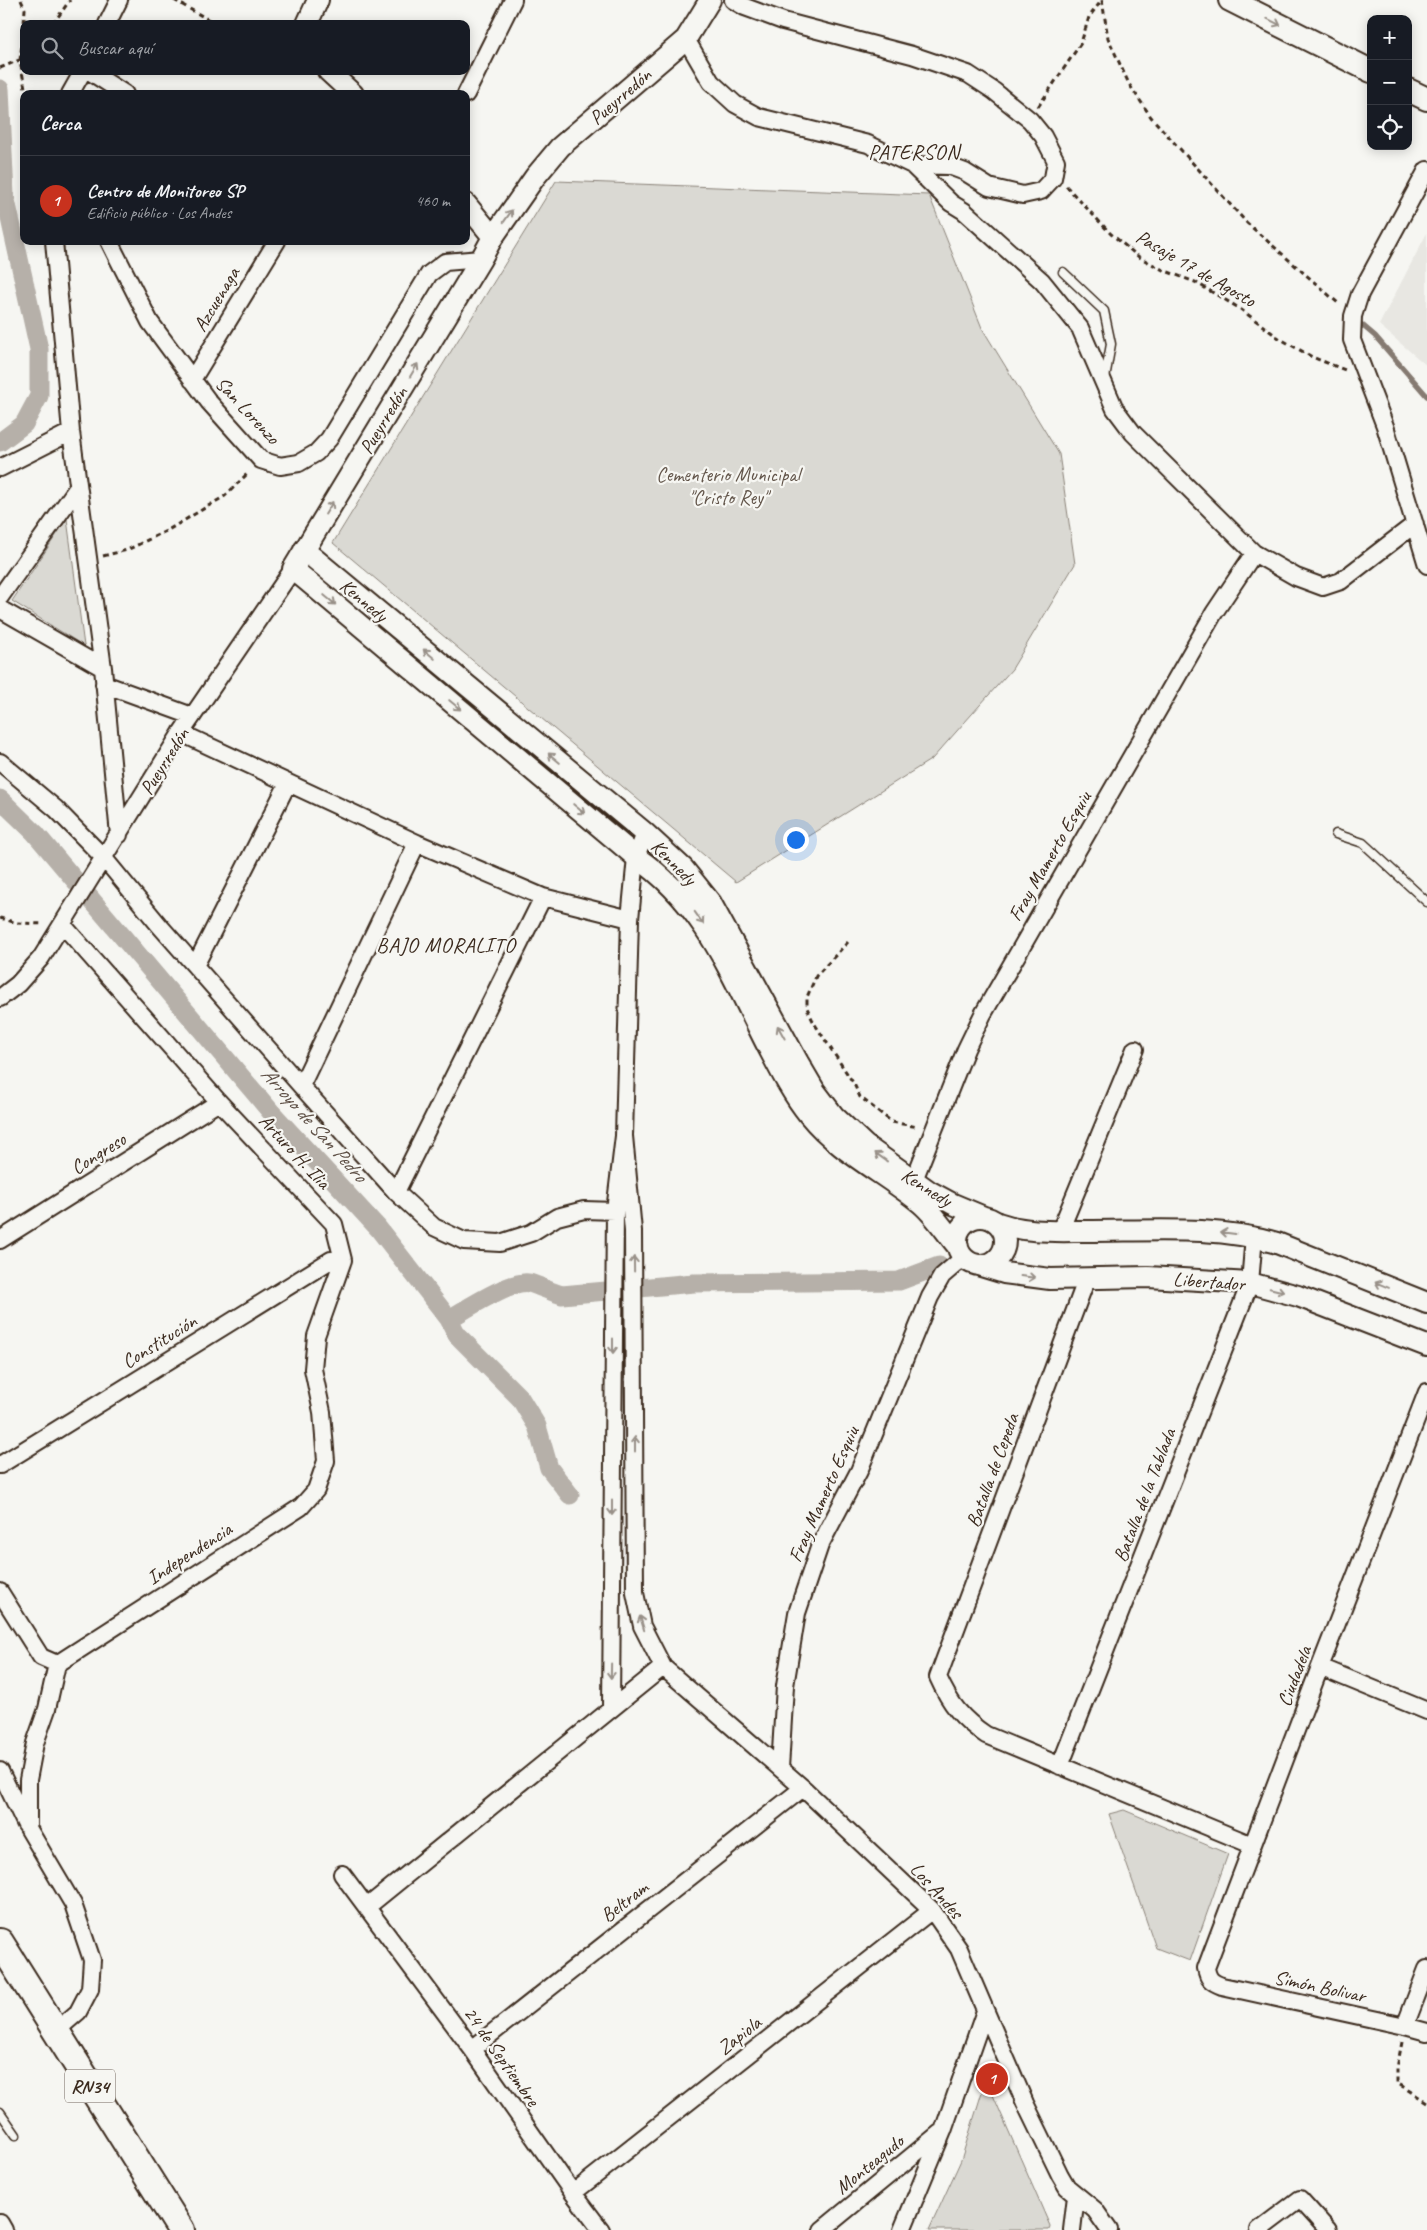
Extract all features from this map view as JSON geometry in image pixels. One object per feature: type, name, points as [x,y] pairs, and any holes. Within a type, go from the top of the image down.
[{"type":"highway","name":"RN34","points":[[0,1942],[181,2230]]},
{"type":"main road","points":[[1230,0],[1367,69]]},
{"type":"main road","points":[[1412,92],[1427,99]]},
{"type":"street","points":[[109,20],[119,0]]},
{"type":"street","points":[[309,20],[318,0]]},
{"type":"street","points":[[468,90],[513,0]]},
{"type":"street","name":"Pueyrredón","points":[[62,925],[192,716],[293,569],[482,259],[493,237],[535,177],[560,147],[686,39],[710,0]]},
{"type":"street","points":[[733,0],[744,7],[783,21],[912,55],[968,74],[994,91],[1030,120],[1043,136],[1056,161],[1053,178],[1041,191],[1023,195],[989,187],[966,172],[949,166],[912,165]]},
{"type":"street","points":[[686,39],[711,82],[735,104],[759,116],[868,144],[912,165],[951,203],[964,211],[1042,281],[1080,328],[1115,409],[1133,433],[1254,554],[1296,577],[1323,587],[1341,581],[1415,524]]},
{"type":"street","points":[[72,90],[80,75]]},
{"type":"street","points":[[95,75],[119,90]]},
{"type":"street","points":[[332,75],[349,90]]},
{"type":"street","points":[[1427,170],[1360,294],[1353,316],[1352,340],[1385,426],[1427,565]]},
{"type":"street","points":[[470,209],[493,237]]},
{"type":"street","points":[[54,245],[71,432],[104,676],[119,835]]},
{"type":"street","name":"San Lorenzo","points":[[111,245],[150,322],[192,380],[261,460],[280,466],[299,463],[316,453],[329,439],[429,274],[445,262],[482,259]]},
{"type":"street","name":"Azcuenaga","points":[[192,380],[275,245]]},
{"type":"street","points":[[0,468],[71,432]]},
{"type":"street","points":[[0,597],[78,487]]},
{"type":"street","name":"Kennedy","points":[[304,550],[645,834],[682,868],[711,903],[814,1091],[834,1116],[911,1187],[967,1257]]},
{"type":"street","name":"Fray Mamerto Esquiu","points":[[911,1187],[966,1049],[984,1014],[1214,613],[1254,554]]},
{"type":"street","name":"Kennedy","points":[[293,569],[636,857],[653,869],[680,894],[698,916],[713,940],[788,1086],[809,1115],[844,1147],[911,1187],[991,1220]]},
{"type":"street","points":[[0,609],[104,676],[192,716]]},
{"type":"street","points":[[181,733],[418,843],[543,896],[630,919]]},
{"type":"street","points":[[0,762],[56,809],[103,857],[195,966],[301,1086],[396,1192],[434,1227],[464,1242],[500,1243],[530,1233],[557,1218],[575,1212],[584,1210],[615,1211]]},
{"type":"street","points":[[195,966],[288,783]]},
{"type":"street","points":[[611,1708],[614,1232],[624,1136],[630,919],[636,857],[645,834]]},
{"type":"street","points":[[301,1086],[418,843]]},
{"type":"street","points":[[396,1192],[543,896]]},
{"type":"street","points":[[0,998],[18,984],[41,958],[62,925]]},
{"type":"street","name":"Arturo H. Ilia","points":[[62,925],[219,1102],[334,1224],[343,1260]]},
{"type":"street","points":[[1060,1231],[1135,1050]]},
{"type":"street","name":"Congreso","points":[[0,1240],[219,1102]]},
{"type":"street","points":[[367,1907],[663,1667],[642,1626],[635,1594],[634,1231],[624,1136]]},
{"type":"street","points":[[991,1220],[1006,1237],[1003,1253],[992,1263],[967,1257],[958,1234],[962,1226],[975,1217],[991,1220],[1008,1227],[1060,1231],[1224,1232],[1254,1236],[1277,1243],[1427,1303]]},
{"type":"street","name":"Batalla de la Tablada","points":[[1060,1766],[1250,1283],[1254,1236]]},
{"type":"street","name":"Fray Mamerto Esquiu","points":[[780,1768],[785,1686],[797,1613],[820,1545],[859,1471],[930,1297],[942,1276],[967,1257]]},
{"type":"street","name":"Libertador","points":[[967,1257],[1026,1277],[1050,1279],[1148,1277],[1250,1283],[1298,1296],[1427,1346]]},
{"type":"street","name":"Constitución","points":[[0,1465],[331,1260],[343,1260]]},
{"type":"street","name":"Independencia","points":[[57,1664],[301,1507],[316,1490],[326,1462],[322,1412],[313,1370],[316,1336],[343,1260]]},
{"type":"street","name":"Batalla de Cepeda","points":[[1060,1766],[986,1735],[967,1722],[947,1699],[938,1677],[1087,1278]]},
{"type":"street","name":"Ciudadela","points":[[1207,1977],[1206,1968],[1209,1959],[1427,1392]]},
{"type":"street","points":[[0,1592],[41,1657],[57,1664],[47,1708],[33,1752],[28,1780],[28,1828]]},
{"type":"street","name":"Los Andes","points":[[663,1667],[803,1788],[932,1910],[959,1949],[1025,2103],[1067,2188],[1095,2210],[1109,2230]]},
{"type":"street","points":[[1320,1667],[1427,1711]]},
{"type":"street","points":[[1060,1766],[1252,1845]]},
{"type":"street","points":[[0,1771],[28,1828],[73,1904],[92,1960],[90,1989],[78,2012],[56,2031]]},
{"type":"street","name":"Beltram","points":[[472,2049],[803,1788]]},
{"type":"street","name":"24 de Septiembre","points":[[342,1874],[472,2049],[601,2230]]},
{"type":"street","name":"Zapiola","points":[[573,2193],[932,1910]]},
{"type":"street","points":[[1406,2026],[1427,1969]]},
{"type":"street","name":"Simón Bolivar","points":[[1207,1977],[1213,1983],[1222,1986],[1427,2032]]},
{"type":"street","points":[[902,2230],[943,2131],[985,2010]]},
{"type":"street","name":"Monteagudo","points":[[822,2230],[943,2131]]},
{"type":"street","points":[[1072,2230],[1076,2196]]},
{"type":"street","points":[[1259,2230],[1300,2199],[1328,2230]]},
{"type":"street","points":[[0,2224],[4,2230]]},
{"type":"lane","points":[[1063,272],[1104,311],[1111,344],[1104,380]]},
{"type":"lane","points":[[1336,834],[1363,843],[1427,902]]},
{"type":"lane","points":[[0,2112],[16,2135]]},
{"type":"path","points":[[21,0],[25,9],[24,20]]},
{"type":"path","points":[[56,20],[70,0]]},
{"type":"path","points":[[174,0],[209,20]]},
{"type":"path","points":[[1030,120],[1077,50],[1089,17],[1102,0]]},
{"type":"path","points":[[1102,0],[1108,38],[1129,84],[1151,118],[1247,223],[1353,316]]},
{"type":"path","points":[[0,68],[20,60]]},
{"type":"path","points":[[24,75],[26,90]]},
{"type":"path","name":"Pasaje 17 de Agosto","points":[[1053,178],[1070,188],[1111,234],[1139,257],[1162,270],[1195,282],[1238,308],[1279,338],[1312,357],[1365,377]]},
{"type":"path","points":[[88,560],[127,550],[168,530],[225,496],[261,460]]},
{"type":"path","points":[[0,918],[17,923],[62,925]]},
{"type":"path","points":[[848,942],[816,976],[807,997],[807,1008],[860,1097],[892,1122],[933,1131]]},
{"type":"path","points":[[1406,2026],[1397,2068],[1397,2083],[1427,2102]]},
{"type":"shaded area","points":[[1427,233],[1427,366],[1379,325]]},
{"type":"green space","name":"Cementerio Municipal \"Cristo Rey\"","points":[[556,181],[929,195],[982,328],[1059,454],[1075,564],[1012,669],[932,759],[736,882],[333,543]]},
{"type":"green space","points":[[67,519],[84,646],[12,601]]},
{"type":"green space","points":[[1124,1810],[1228,1854],[1190,1961],[1156,1948],[1109,1814]]},
{"type":"green space","points":[[986,2079],[1050,2226],[1049,2230],[929,2230],[961,2160]]},
{"type":"waterway","name":"Arroyo de San Pedro","points":[[0,89],[5,196],[39,349],[39,396],[24,424],[0,442]]},
{"type":"waterway","points":[[1355,319],[1375,336],[1427,396]]},
{"type":"waterway","name":"Arroyo de San Pedro","points":[[0,799],[35,833],[271,1112],[378,1228],[449,1319],[457,1335],[520,1398],[537,1426],[549,1468],[570,1495]]},
{"type":"waterway","points":[[449,1319],[500,1290],[521,1283],[529,1283],[562,1295],[694,1283],[899,1281],[939,1266]]},
{"type":"place","name":"Centro de Monitoreo SP","points":[[992,2079]]},
{"type":"district","name":"PATERSON","points":[[914,152]]},
{"type":"district","name":"BAJO MORALITO","points":[[446,945]]}]
